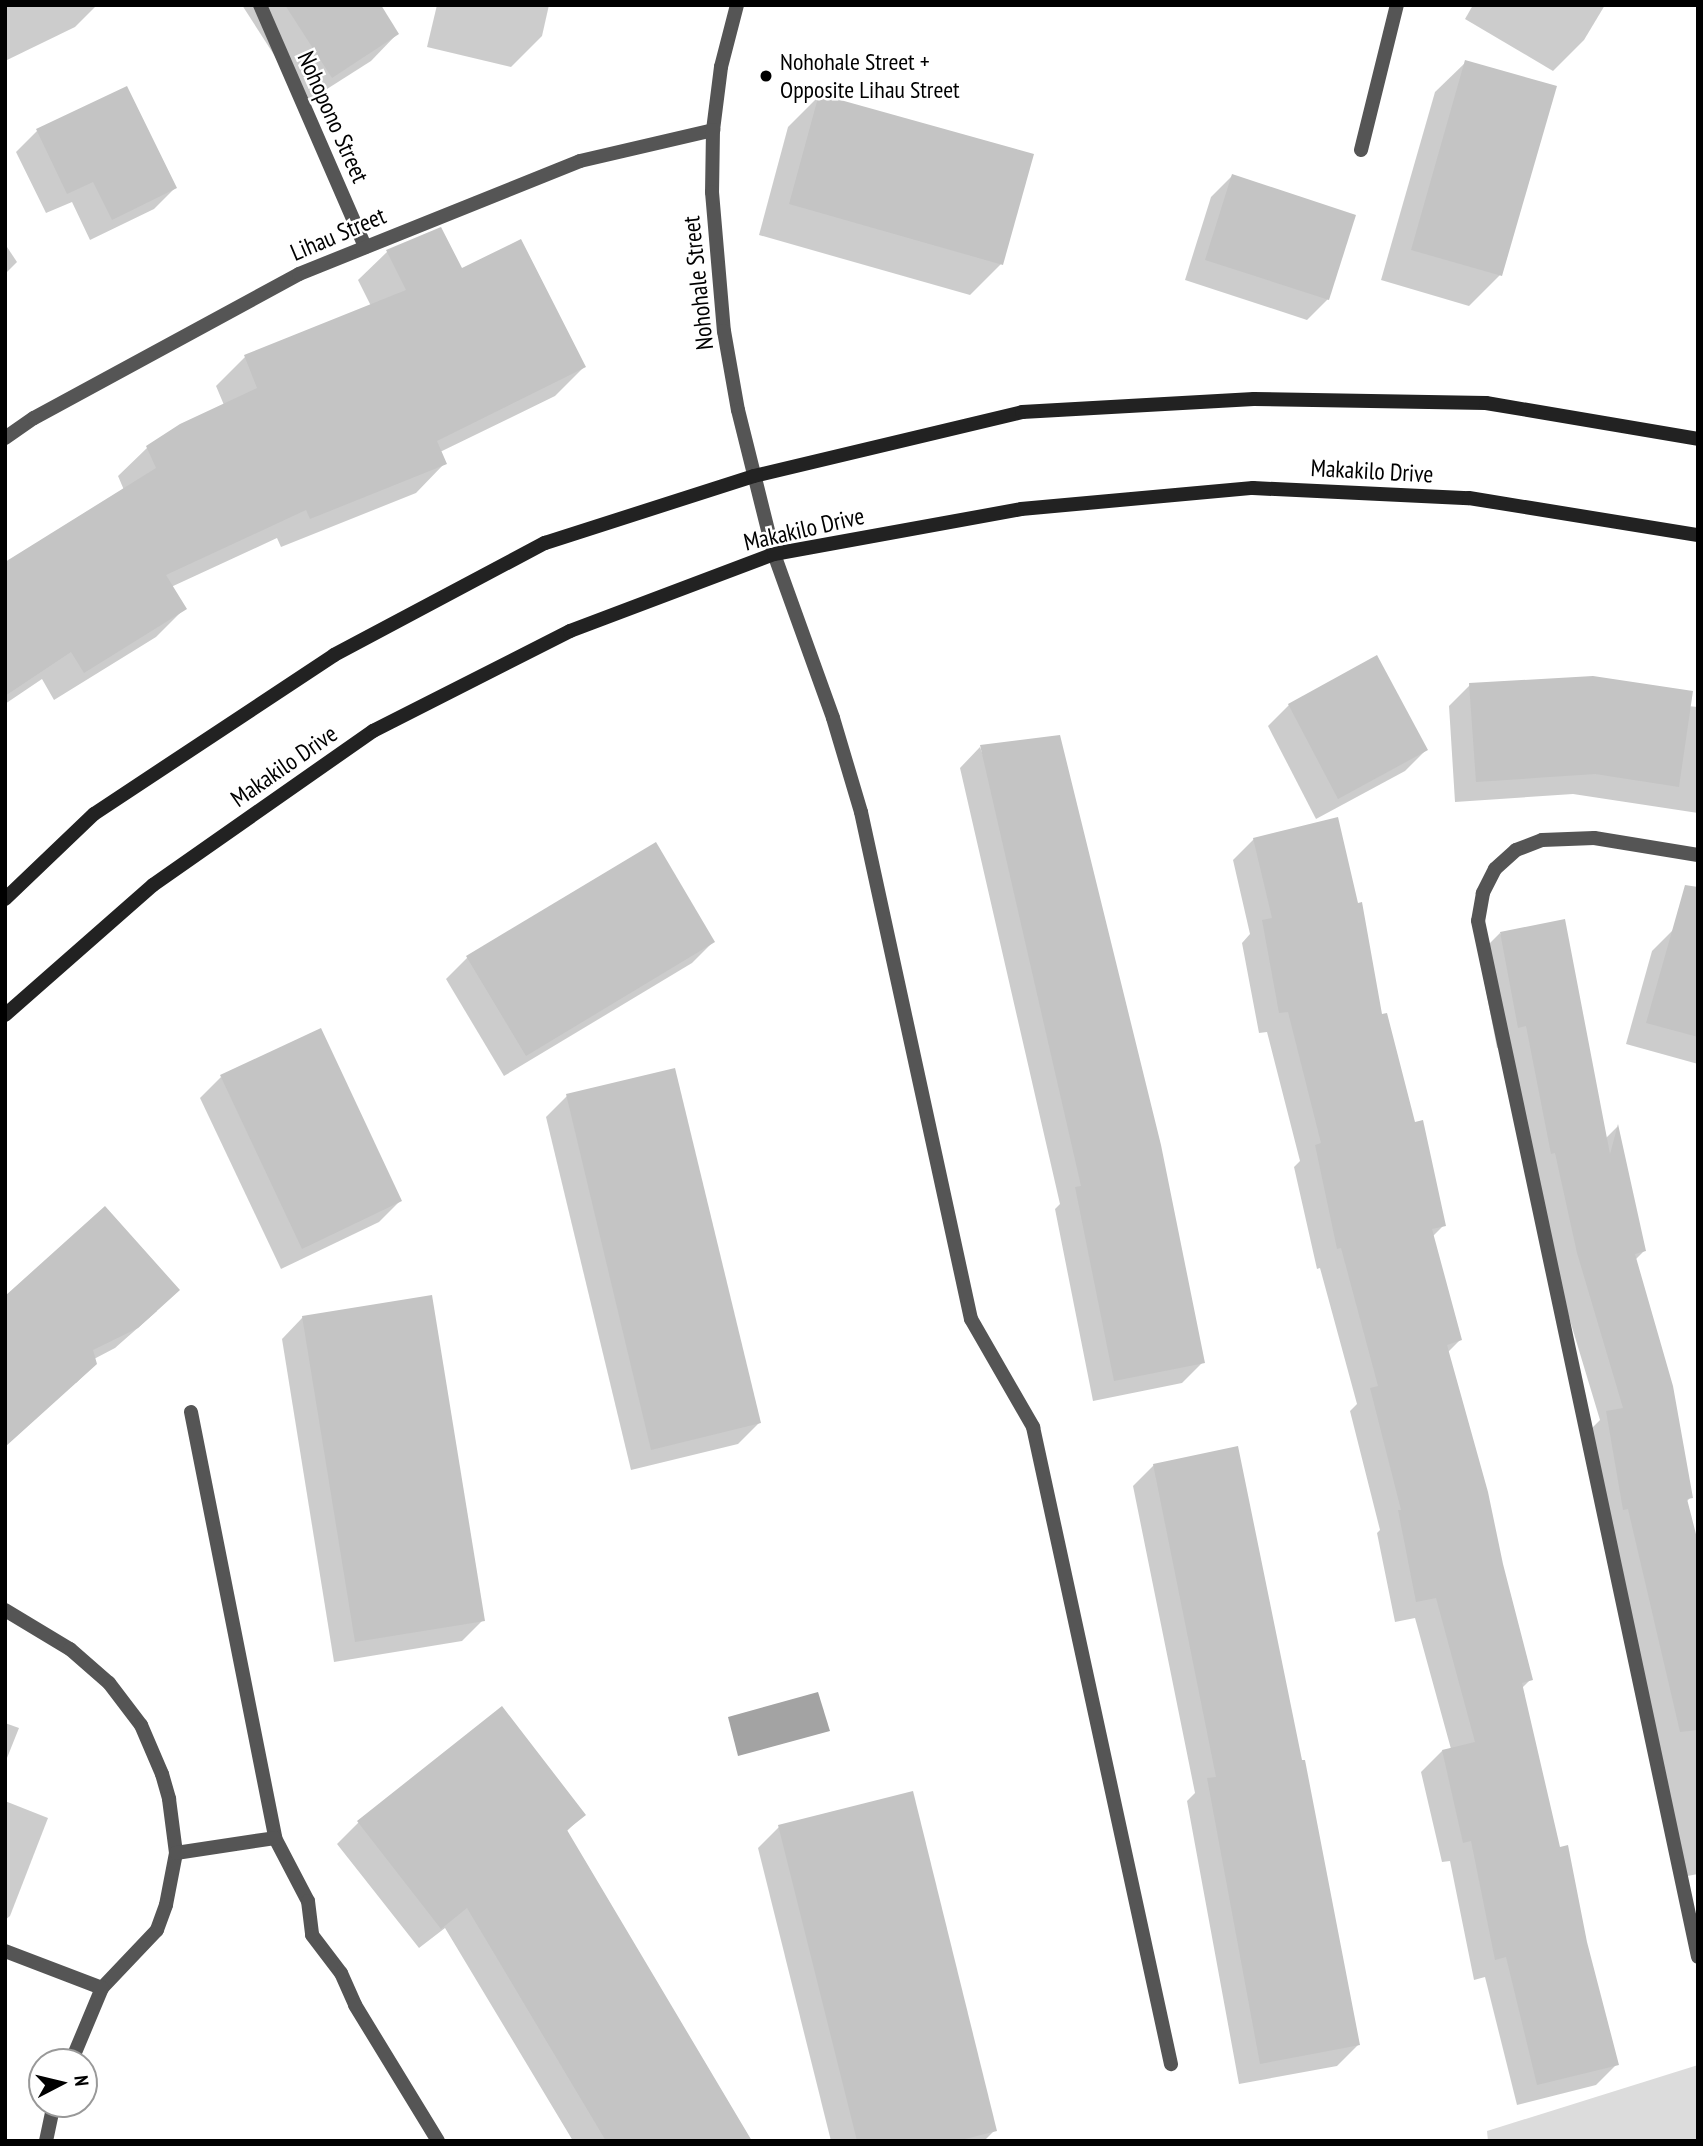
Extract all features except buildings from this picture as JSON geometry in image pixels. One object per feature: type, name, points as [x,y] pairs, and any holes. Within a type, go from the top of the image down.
[{"type":"main road","points":[[5,899],[94,814],[334,654],[545,544],[754,476],[1022,412],[1254,399],[1486,403],[1698,439]]},
{"type":"main road","name":"Makakilo Drive","points":[[5,1015],[153,885],[373,731],[570,631],[774,554],[1021,509],[1253,488],[1469,498],[1698,535]]},
{"type":"street","name":"Nohopono Street","points":[[260,5],[365,247]]},
{"type":"street","name":"Nohohale Street","points":[[737,5],[721,67],[713,130],[712,192],[724,331],[754,476],[774,554],[833,718],[861,813],[971,1319],[1032,1427],[1171,2064]]},
{"type":"street","points":[[1361,150],[1397,5]]},
{"type":"street","name":"Lihau Street","points":[[5,438],[34,418],[299,274],[580,161],[713,130]]},
{"type":"street","points":[[1698,855],[1605,839],[1542,841],[1516,850],[1495,869],[1483,893],[1478,921],[1698,1957]]},
{"type":"street","points":[[191,1412],[275,1838],[308,1901],[312,1935],[341,1973],[355,2005],[438,2141]]},
{"type":"street","points":[[5,1610],[80,1657],[126,1703],[141,1725],[162,1774],[176,1853],[166,1905],[157,1930],[102,1988],[77,2048]]},
{"type":"street","points":[[176,1853],[275,1838]]},
{"type":"street","points":[[5,1951],[102,1988]]},
{"type":"street","points":[[46,2141],[51,2118]]},
{"type":"shaded area","points":[[818,1692],[830,1731],[738,1756],[728,1717]]},
{"type":"shaded area","points":[[1698,2065],[1698,2141],[1488,2141],[1487,2131]]},
{"type":"place","name":"Nohohale Street + Opposite Lihau Street","points":[[766,76]]}]
